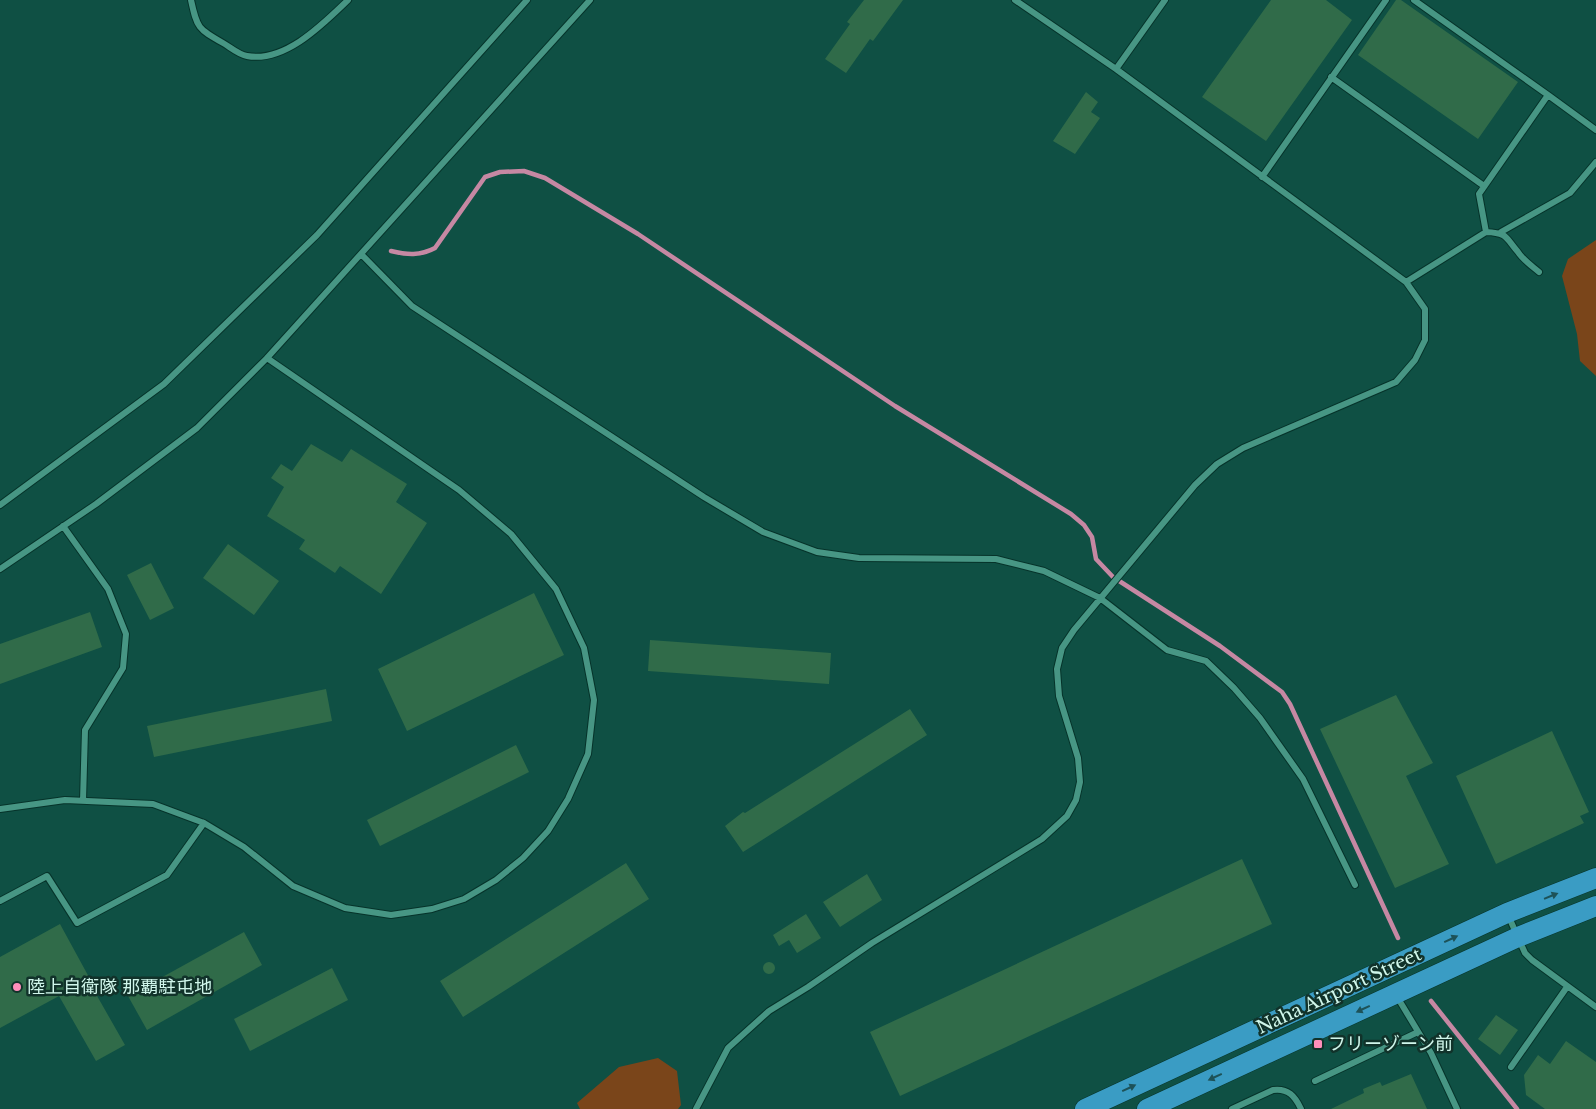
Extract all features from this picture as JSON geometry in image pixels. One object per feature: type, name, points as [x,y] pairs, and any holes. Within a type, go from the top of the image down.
[{"type":"highway","name":"Naha Airport Street","points":[[1085,1109],[1507,914],[1596,878]]},
{"type":"highway","name":"Naha Airport Street","points":[[1147,1109],[1518,937],[1596,906]]},
{"type":"lane","points":[[191,0],[196,24],[208,35],[246,56],[278,54],[328,19],[348,0]]},
{"type":"lane","points":[[0,506],[164,384],[317,235],[527,0]]},
{"type":"lane","points":[[0,569],[63,526],[197,428],[267,358],[590,0]]},
{"type":"lane","points":[[696,1109],[728,1048],[769,1010],[808,987],[872,943],[1042,839],[1067,816],[1076,800],[1080,782],[1078,758],[1059,696],[1057,669],[1062,648],[1100,598],[1195,485],[1217,464],[1243,448],[1396,382],[1415,360],[1425,340],[1425,310],[1406,282],[1116,69],[1015,0]]},
{"type":"lane","points":[[1116,69],[1165,0]]},
{"type":"lane","points":[[1262,177],[1386,0]]},
{"type":"lane","points":[[1414,0],[1596,130]]},
{"type":"lane","points":[[1332,77],[1484,186]]},
{"type":"lane","points":[[1486,232],[1479,194],[1548,95]]},
{"type":"lane","points":[[1406,282],[1486,232],[1501,232],[1576,188],[1596,162]]},
{"type":"lane","points":[[1501,232],[1511,241],[1517,252],[1539,272]]},
{"type":"lane","points":[[361,254],[412,306],[695,492],[763,532],[817,552],[860,558],[996,559],[1044,571],[1100,598],[1167,650],[1206,661],[1234,688],[1260,718],[1303,779],[1355,885]]},
{"type":"lane","points":[[0,809],[65,800],[153,804],[204,823],[244,848],[294,886],[345,908],[391,915],[432,909],[464,899],[496,880],[523,858],[548,831],[568,799],[588,754],[594,700],[584,648],[556,589],[511,534],[459,490],[267,358]]},
{"type":"lane","points":[[63,526],[108,589],[126,634],[123,668],[85,730],[83,801]]},
{"type":"lane","points":[[0,901],[47,876],[76,923],[167,875],[204,823]]},
{"type":"lane","points":[[1507,914],[1532,960],[1596,1007]]},
{"type":"lane","points":[[1511,1067],[1568,987]]},
{"type":"lane","points":[[1396,994],[1431,1053],[1457,1109]]},
{"type":"lane","points":[[1315,1081],[1418,1032]]},
{"type":"lane","points":[[1232,1109],[1273,1090],[1280,1089],[1292,1094],[1302,1109]]},
{"type":"shaded area","points":[[1596,240],[1596,376],[1580,361],[1577,334],[1562,276],[1568,259]]},
{"type":"shaded area","points":[[658,1058],[677,1071],[681,1105],[678,1109],[580,1109],[577,1103],[619,1067]]},
{"type":"building","points":[[864,0],[903,0],[873,41],[870,39],[846,73],[825,59],[850,24],[847,22]]},
{"type":"building","points":[[1271,0],[1326,0],[1352,20],[1266,141],[1202,97]]},
{"type":"building","points":[[1396,0],[1401,0],[1518,82],[1478,139],[1358,55]]},
{"type":"building","points":[[1086,92],[1098,102],[1091,112],[1100,118],[1075,154],[1053,141]]},
{"type":"building","points":[[311,444],[342,462],[351,449],[407,484],[396,502],[427,523],[381,594],[340,566],[335,573],[299,549],[305,540],[267,516],[284,487],[271,478],[281,464],[292,471]]},
{"type":"building","points":[[228,544],[279,581],[254,615],[203,578]]},
{"type":"building","points":[[151,563],[174,608],[150,620],[127,575]]},
{"type":"building","points":[[534,593],[564,655],[407,731],[378,669]]},
{"type":"building","points":[[90,612],[102,647],[0,684],[0,644]]},
{"type":"building","points":[[650,640],[831,653],[829,684],[648,671]]},
{"type":"building","points":[[326,689],[332,721],[154,757],[147,726]]},
{"type":"building","points":[[1396,695],[1433,763],[1406,776],[1449,864],[1395,888],[1320,729]]},
{"type":"building","points":[[910,709],[927,735],[743,852],[725,826],[743,812],[745,813]]},
{"type":"building","points":[[1552,731],[1589,812],[1580,816],[1584,823],[1496,864],[1456,776]]},
{"type":"building","points":[[516,745],[529,772],[380,846],[367,820]]},
{"type":"building","points":[[1242,859],[1272,924],[900,1096],[870,1032]]},
{"type":"building","points":[[626,863],[649,899],[463,1017],[440,981]]},
{"type":"building","points":[[867,874],[882,900],[840,927],[823,902]]},
{"type":"building","points":[[806,914],[821,938],[797,953],[789,940],[779,946],[773,935]]},
{"type":"building","points":[[60,924],[90,979],[88,980],[125,1045],[96,1061],[59,996],[0,1028],[0,957]]},
{"type":"building","points":[[244,932],[262,965],[147,1030],[128,996]]},
{"type":"building","points":[[767,962],[771,962],[775,968],[771,974],[767,974],[763,970],[763,966]]},
{"type":"building","points":[[332,968],[348,1000],[250,1051],[234,1019]]},
{"type":"building","points":[[1496,1015],[1518,1030],[1500,1055],[1478,1039]]},
{"type":"building","points":[[1566,1041],[1596,1062],[1596,1109],[1545,1109],[1526,1095],[1524,1075],[1538,1055],[1550,1064]]},
{"type":"building","points":[[1411,1074],[1427,1109],[1331,1109],[1364,1093],[1363,1089],[1380,1082],[1382,1086]]},
{"type":"waterway","points":[[391,251],[413,254],[435,248],[485,177],[500,172],[524,171],[545,178],[638,234],[895,406],[1071,514],[1084,525],[1092,537],[1096,559],[1113,577],[1220,646],[1282,692],[1290,704],[1398,938]]},
{"type":"waterway","points":[[1431,1001],[1517,1109]]},
{"type":"place","name":"陸上自衛隊 那覇駐屯地","points":[[17,987]]},
{"type":"place","name":"フリーゾーン前","points":[[1318,1044]]}]
